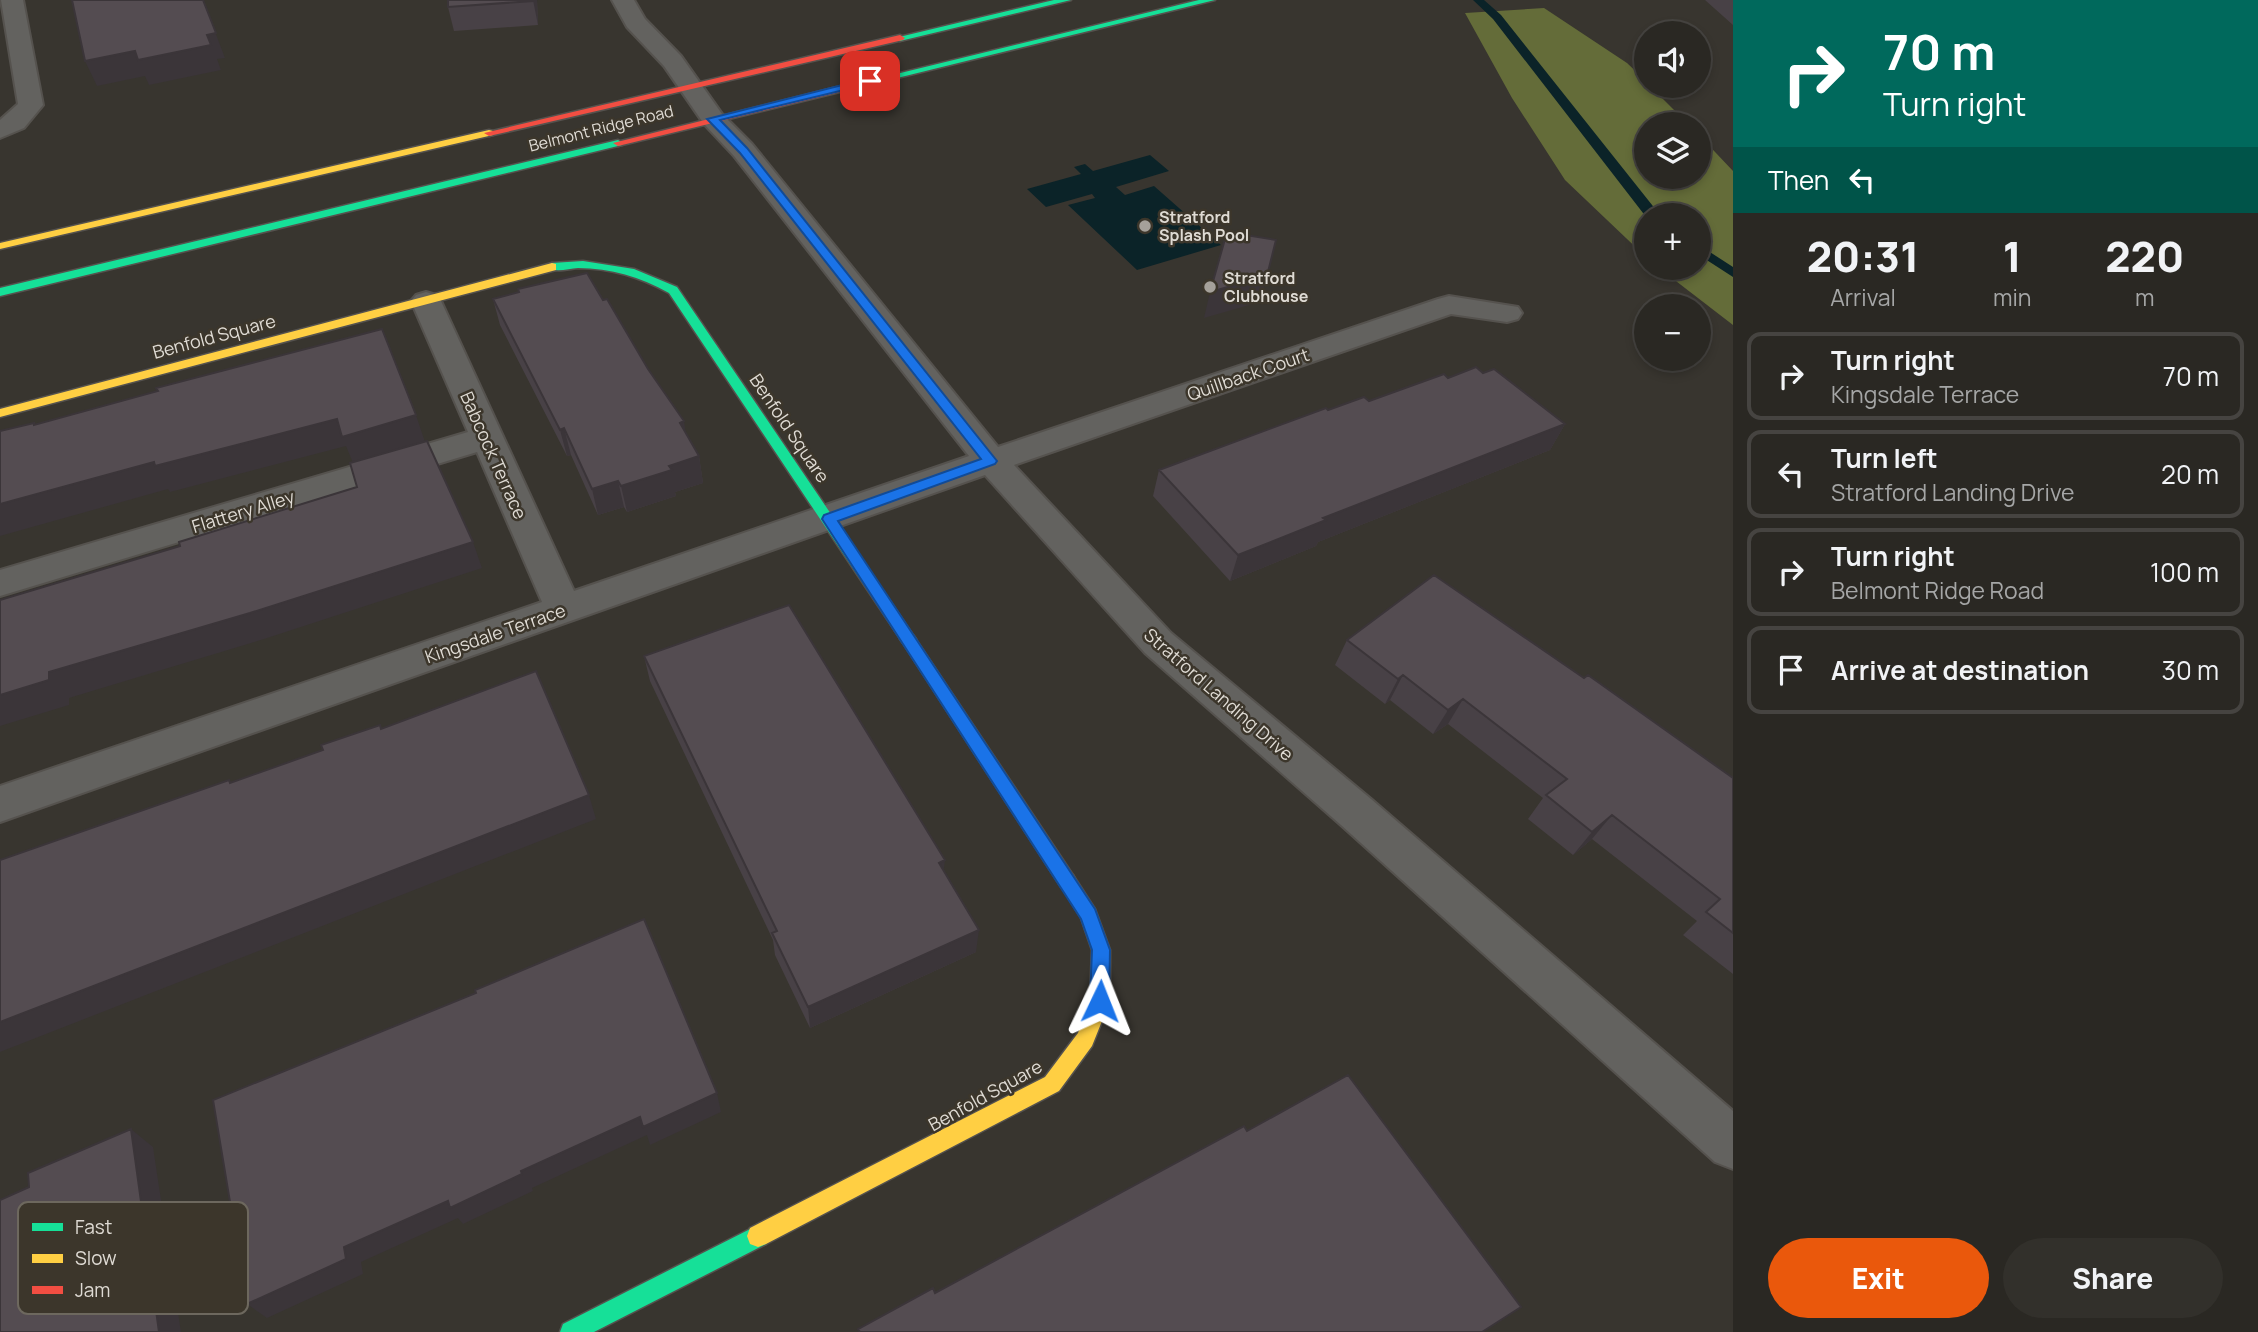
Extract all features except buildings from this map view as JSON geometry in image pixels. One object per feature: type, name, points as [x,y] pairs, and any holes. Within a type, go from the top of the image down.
[{"type":"main road","name":"Belmont Ridge Road","points":[[0,246],[690,89],[1066,0]]},
{"type":"main road","name":"Belmont Ridge Road","points":[[0,292],[1210,0]]},
{"type":"main road","name":"Benfold Square","points":[[0,413],[555,266],[605,265],[655,278],[673,290],[829,519],[1089,915],[1101,950],[1100,1001],[1085,1040],[1052,1084],[574,1331]]},
{"type":"street","points":[[0,130],[15,123],[31,105],[12,0]]},
{"type":"street","name":"Stratford Landing Drive","points":[[623,0],[635,23],[673,61],[713,119],[743,150],[990,461],[1158,643],[1733,1144]]},
{"type":"street","name":"Babcock Terrace","points":[[426,300],[564,609]]},
{"type":"street","name":"Quillback Court","points":[[990,461],[1449,306],[1507,313]]},
{"type":"street","name":"Flattery Alley","points":[[0,583],[487,438]]},
{"type":"street","name":"Kingsdale Terrace","points":[[0,804],[990,461]]},
{"type":"green space","points":[[1544,8],[1634,70],[1634,98],[1662,98],[1676,112],[1634,112],[1634,189],[1711,189],[1711,148],[1733,171],[1733,325],[1711,308],[1711,294],[1693,294],[1675,280],[1711,280],[1711,203],[1634,203],[1634,246],[1565,180],[1512,98],[1465,13]]},
{"type":"water","name":"Stratford Splash Pool","points":[[1150,155],[1169,171],[1116,187],[1125,195],[1154,186],[1221,245],[1137,270],[1068,205],[1095,198],[1092,194],[1046,207],[1027,189],[1081,174],[1074,167],[1085,164],[1093,171]]},
{"type":"waterway","points":[[1478,0],[1497,17],[1642,203]]},
{"type":"waterway","points":[[1711,257],[1733,273]]},
{"type":"traffic: fast","points":[[900,38],[1066,0]]},
{"type":"traffic: fast","points":[[885,78],[1210,0]]},
{"type":"traffic: fast","points":[[0,292],[618,143]]},
{"type":"traffic: fast","points":[[552,267],[583,265],[614,268],[645,277],[673,290],[908,639]]},
{"type":"traffic: fast","points":[[571,1332],[758,1236]]},
{"type":"traffic: slow","points":[[0,246],[489,133]]},
{"type":"traffic: slow","points":[[0,413],[552,267]]},
{"type":"traffic: slow","points":[[758,1236],[1052,1084],[1085,1039],[1100,1001],[1101,950],[1089,915],[1067,881]]},
{"type":"traffic: jam","points":[[489,133],[900,38]]},
{"type":"traffic: jam","points":[[618,143],[885,78]]},
{"type":"traffic: jam","points":[[908,639],[1067,881]]},
{"type":"place","name":"Stratford Splash Pool","points":[[1145,226]]},
{"type":"place","name":"Stratford Clubhouse","points":[[1210,287]]},
{"type":"route","points":[[870,81],[713,119],[743,150],[990,461],[829,519],[1089,915],[1101,950],[1100,1001]]}]
